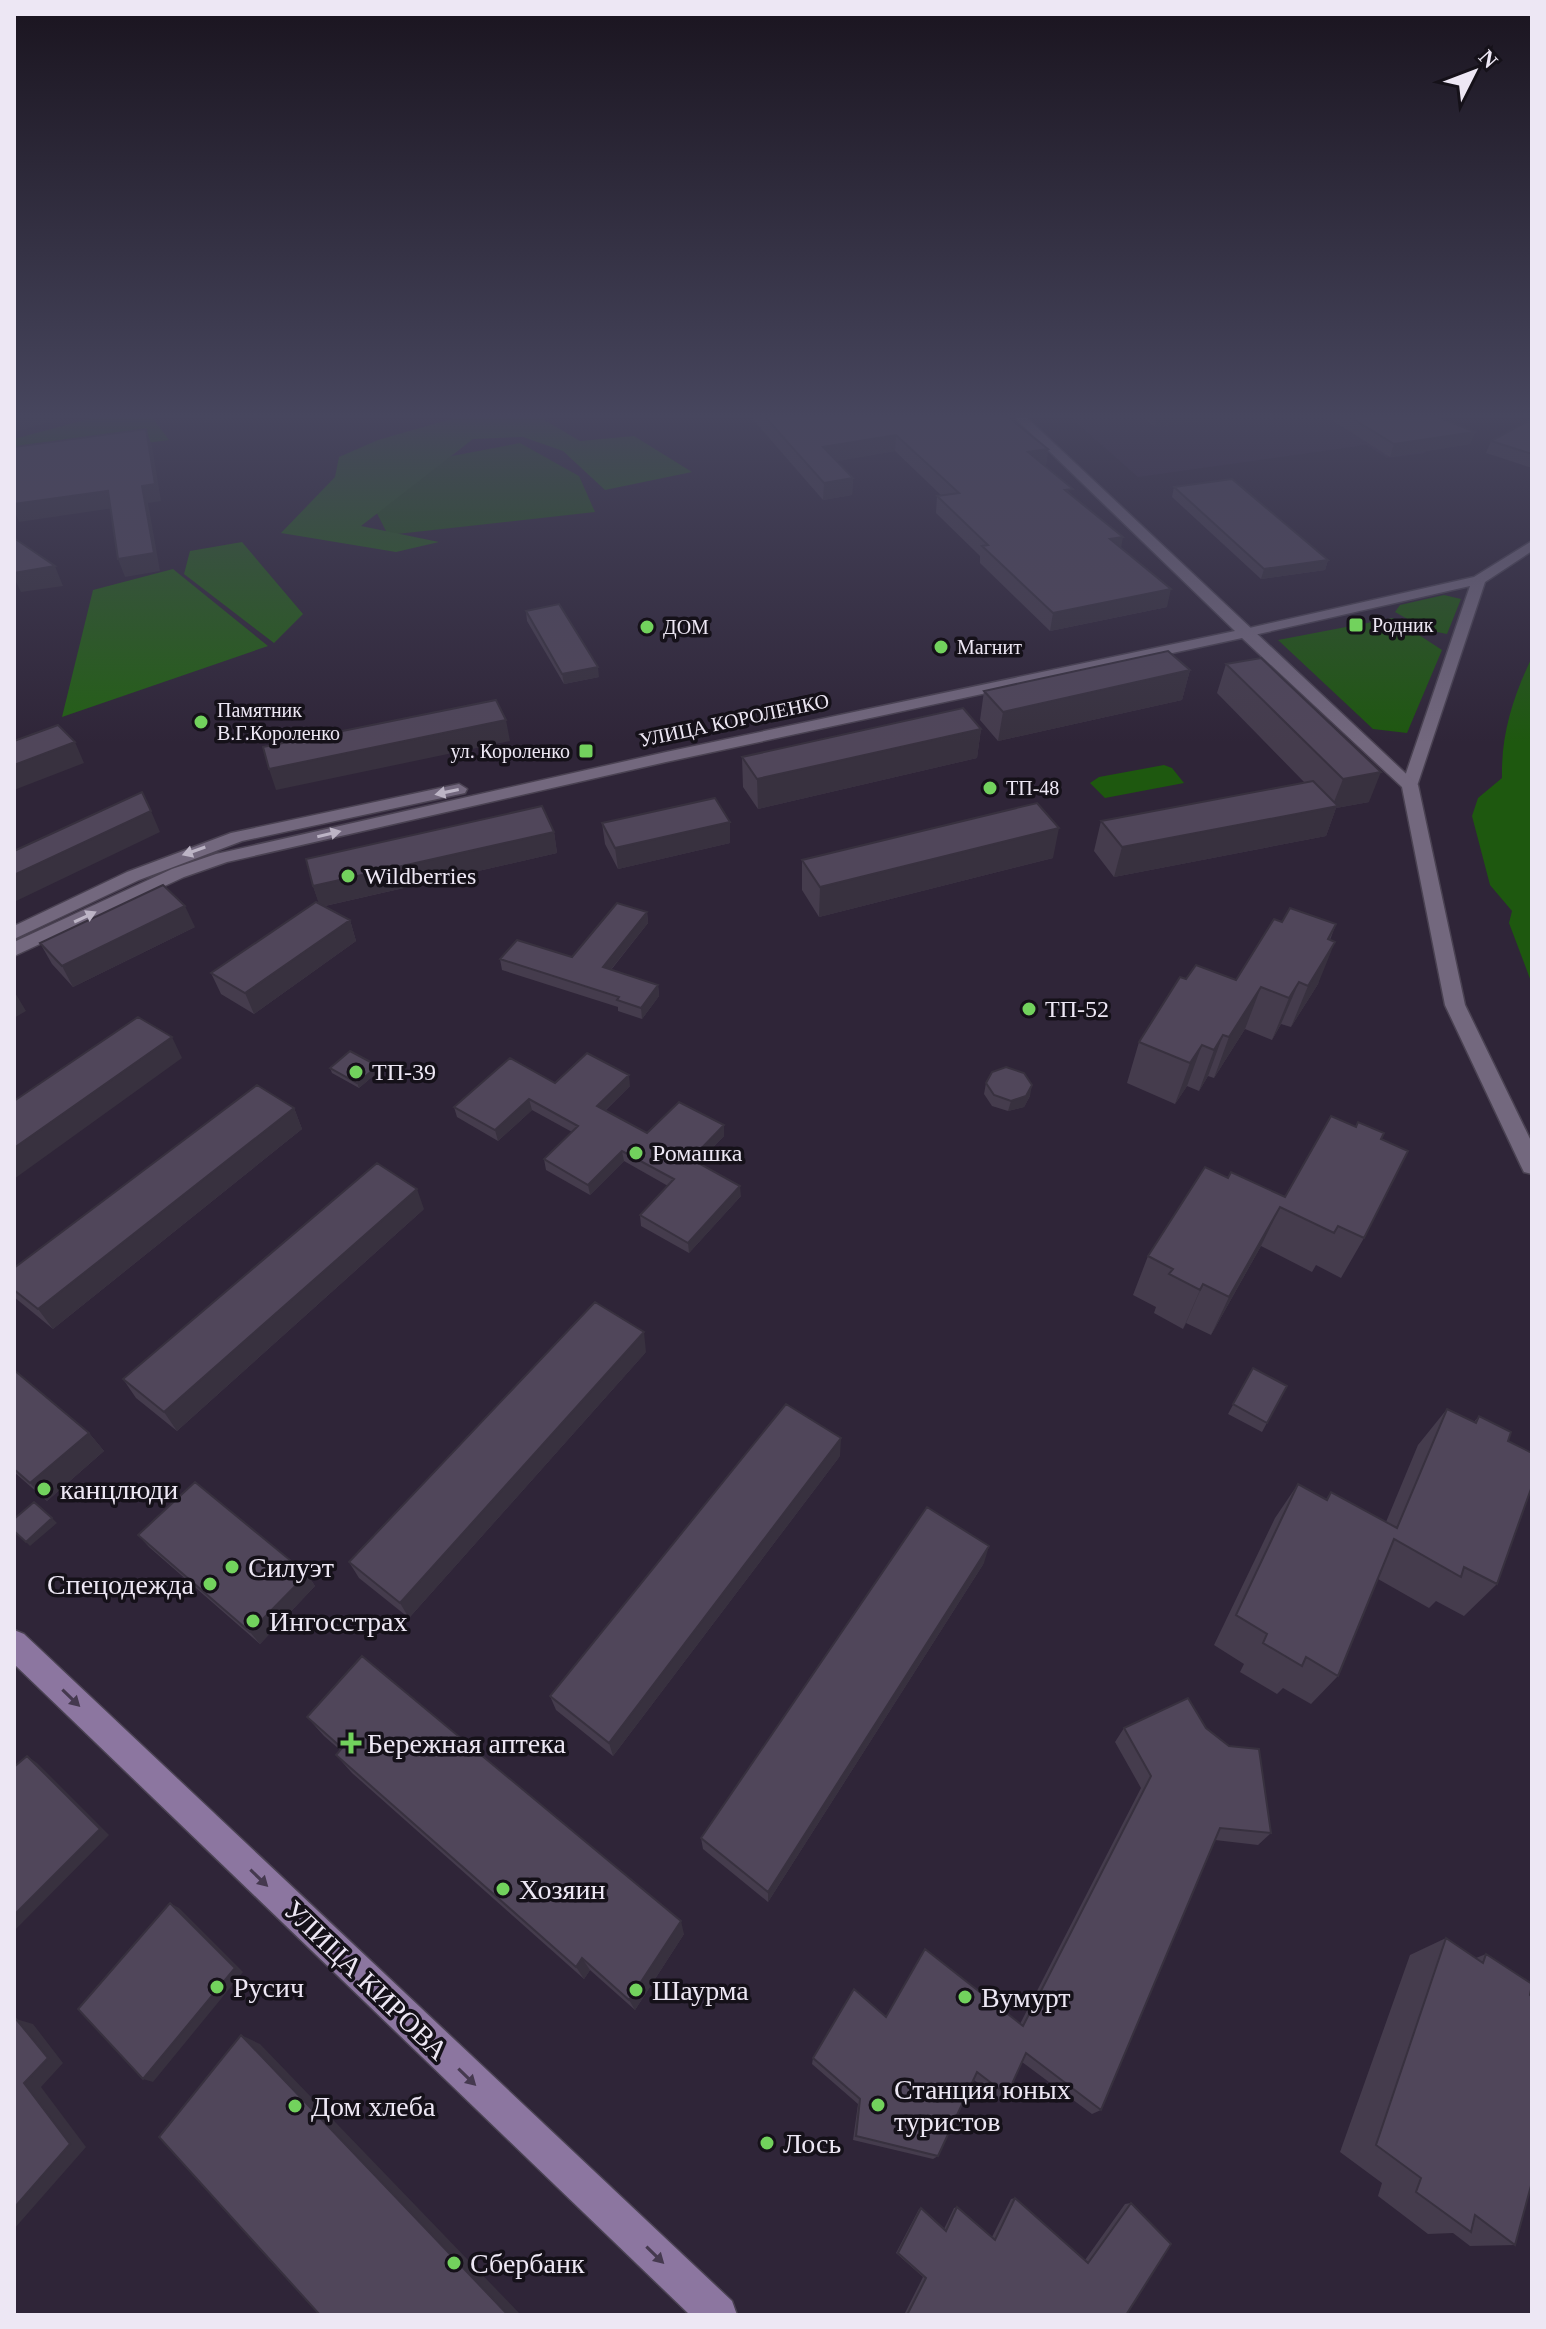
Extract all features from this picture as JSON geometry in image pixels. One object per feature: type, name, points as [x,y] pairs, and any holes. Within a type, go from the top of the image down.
[{"type":"main road","name":"УЛИЦА КИРОВА","points":[[14,1644],[718,2315]]},
{"type":"street","points":[[1133,526],[1410,785]]},
{"type":"street","points":[[1532,545],[1479,580],[1410,785],[1455,1005],[1532,1166]]},
{"type":"street","name":"УЛИЦА КОРОЛЕНКО","points":[[14,950],[178,873],[222,858],[1240,628],[1265,617],[1494,570]]},
{"type":"street","points":[[1461,578],[1479,580]]},
{"type":"street","name":"УЛИЦА КОРОЛЕНКО","points":[[14,933],[133,876],[237,837],[1479,580]]},
{"type":"green space","points":[[288,526],[361,526],[439,542],[396,552],[281,533]]},
{"type":"green space","points":[[383,526],[472,526],[388,535]]},
{"type":"green space","points":[[242,542],[303,614],[274,643],[184,574],[190,551]]},
{"type":"green space","points":[[173,569],[268,646],[62,717],[93,590]]},
{"type":"green space","points":[[1444,595],[1461,599],[1447,634],[1427,630],[1395,612],[1400,605]]},
{"type":"green space","points":[[1393,618],[1442,650],[1407,733],[1373,729],[1278,640]]},
{"type":"green space","points":[[1532,657],[1532,984],[1509,923],[1512,911],[1490,885],[1472,816],[1478,798],[1502,778],[1510,716]]},
{"type":"green space","points":[[1164,765],[1172,768],[1184,783],[1105,798],[1090,783],[1099,777]]},
{"type":"building","points":[[113,526],[149,526],[154,553],[118,559]]},
{"type":"building","points":[[968,526],[1109,526],[1123,537],[1110,539],[1171,589],[1053,613],[982,546],[988,545]]},
{"type":"building","points":[[1216,526],[1287,526],[1328,560],[1264,569]]},
{"type":"building","points":[[14,538],[55,566],[14,573]]},
{"type":"building","points":[[559,604],[598,667],[562,674],[526,611]]},
{"type":"building","points":[[1168,651],[1190,670],[1003,712],[984,691]]},
{"type":"building","points":[[1261,658],[1381,772],[1343,779],[1226,664]]},
{"type":"building","points":[[496,700],[506,720],[269,769],[263,747]]},
{"type":"building","points":[[963,708],[981,729],[757,779],[742,757]]},
{"type":"building","points":[[58,725],[75,742],[14,765],[14,741]]},
{"type":"building","points":[[1313,781],[1338,806],[1122,847],[1101,821]]},
{"type":"building","points":[[142,792],[151,811],[14,875],[14,851]]},
{"type":"building","points":[[715,798],[730,822],[615,848],[602,823]]},
{"type":"building","points":[[1037,803],[1059,828],[820,887],[802,860]]},
{"type":"building","points":[[542,806],[554,832],[313,886],[306,859]]},
{"type":"building","points":[[163,885],[185,906],[62,966],[40,943]]},
{"type":"building","points":[[316,902],[350,920],[245,993],[211,973]]},
{"type":"building","points":[[617,903],[647,912],[603,967],[658,985],[641,1008],[617,1000],[619,997],[500,959],[517,940],[572,957]]},
{"type":"building","points":[[1290,908],[1336,924],[1328,939],[1335,942],[1308,986],[1299,982],[1289,998],[1261,987],[1229,1037],[1223,1035],[1214,1050],[1202,1045],[1190,1063],[1139,1042],[1180,977],[1186,979],[1196,965],[1236,980],[1274,919],[1282,922]]},
{"type":"building","points":[[138,1017],[172,1037],[14,1148],[14,1101]]},
{"type":"building","name":"ТП-39","points":[[350,1051],[378,1066],[357,1083],[330,1068]]},
{"type":"building","name":"Ромашка","points":[[587,1053],[629,1075],[597,1106],[647,1133],[679,1102],[724,1125],[691,1159],[740,1186],[688,1243],[640,1215],[674,1179],[622,1151],[588,1185],[544,1159],[578,1126],[529,1099],[495,1130],[454,1107],[510,1058],[555,1083]]},
{"type":"building","points":[[1006,1067],[1024,1073],[1032,1085],[1026,1096],[1011,1101],[994,1095],[986,1083],[992,1072]]},
{"type":"building","points":[[257,1085],[294,1108],[38,1309],[14,1290],[14,1268]]},
{"type":"building","points":[[1331,1116],[1356,1127],[1358,1122],[1384,1133],[1381,1139],[1408,1151],[1364,1238],[1338,1226],[1334,1233],[1280,1207],[1229,1297],[1203,1284],[1200,1290],[1169,1274],[1173,1269],[1148,1256],[1205,1167],[1228,1178],[1231,1172],[1285,1197]]},
{"type":"building","points":[[377,1163],[417,1189],[164,1412],[123,1379]]},
{"type":"building","points":[[595,1302],[644,1332],[400,1603],[349,1562]]},
{"type":"building","points":[[1253,1368],[1287,1386],[1267,1423],[1233,1404]]},
{"type":"building","points":[[14,1370],[89,1433],[30,1483],[14,1469]]},
{"type":"building","points":[[786,1404],[841,1438],[609,1743],[550,1696]]},
{"type":"building","points":[[1447,1409],[1476,1423],[1479,1416],[1511,1432],[1508,1441],[1532,1453],[1532,1486],[1497,1584],[1464,1567],[1461,1577],[1394,1539],[1338,1676],[1306,1657],[1302,1666],[1263,1643],[1267,1634],[1236,1615],[1298,1484],[1327,1500],[1331,1492],[1397,1528]]},
{"type":"building","name":"Силуэт","points":[[195,1482],[307,1574],[250,1632],[138,1535]]},
{"type":"building","points":[[34,1502],[52,1518],[26,1542],[14,1531],[14,1519]]},
{"type":"building","points":[[927,1507],[989,1546],[768,1892],[701,1838]]},
{"type":"building","points":[[362,1656],[681,1921],[629,2000],[582,1958],[576,1967],[336,1755],[342,1748],[307,1717]]},
{"type":"building","points":[[1188,1698],[1206,1728],[1229,1746],[1259,1749],[1271,1833],[1220,1828],[1101,2110],[1026,2053],[1007,2095],[977,2072],[938,2156],[856,2136],[860,2099],[813,2058],[854,1989],[886,2017],[925,1949],[1023,2026],[1151,1776],[1124,1728]]},
{"type":"building","points":[[27,1756],[100,1829],[14,1915],[14,1767]]},
{"type":"building","points":[[170,1903],[235,1968],[143,2079],[78,2009]]},
{"type":"building","points":[[1446,1938],[1483,1963],[1486,1954],[1532,1984],[1532,2182],[1515,2245],[1475,2215],[1471,2232],[1416,2192],[1421,2178],[1376,2145]]},
{"type":"building","points":[[16,2019],[48,2058],[24,2083],[70,2144],[14,2208],[14,2021]]},
{"type":"building","points":[[241,2035],[508,2315],[320,2315],[159,2137]]},
{"type":"building","points":[[1015,2198],[1088,2263],[1131,2203],[1171,2244],[1126,2315],[907,2315],[926,2278],[898,2253],[921,2208],[946,2231],[957,2207],[995,2240]]},
{"type":"place","name":"Родник","points":[[1356,625]]},
{"type":"place","name":"ДОМ","points":[[647,627]]},
{"type":"place","name":"Магнит","points":[[941,647]]},
{"type":"place","name":"Памятник В.Г.Короленко","points":[[201,722]]},
{"type":"place","name":"ул. Короленко","points":[[586,751]]},
{"type":"place","name":"ТП-48","points":[[990,788]]},
{"type":"place","name":"Wildberries","points":[[348,876]]},
{"type":"place","name":"ТП-52","points":[[1029,1009]]},
{"type":"place","name":"ТП-39","points":[[356,1072]]},
{"type":"place","name":"Ромашка","points":[[636,1153]]},
{"type":"place","name":"канцлюди","points":[[44,1489]]},
{"type":"place","name":"Силуэт","points":[[232,1567]]},
{"type":"place","name":"Спецодежда","points":[[210,1584]]},
{"type":"place","name":"Ингосстрах","points":[[253,1621]]},
{"type":"place","name":"Бережная аптека","points":[[351,1743]]},
{"type":"place","name":"Хозяин","points":[[503,1889]]},
{"type":"place","name":"Русич","points":[[217,1987]]},
{"type":"place","name":"Шаурма","points":[[636,1990]]},
{"type":"place","name":"Вумурт","points":[[965,1997]]},
{"type":"place","name":"Станция юных туристов","points":[[878,2105]]},
{"type":"place","name":"Дом хлеба","points":[[295,2106]]},
{"type":"place","name":"Лось","points":[[767,2143]]},
{"type":"place","name":"Сбербанк","points":[[454,2263]]}]
